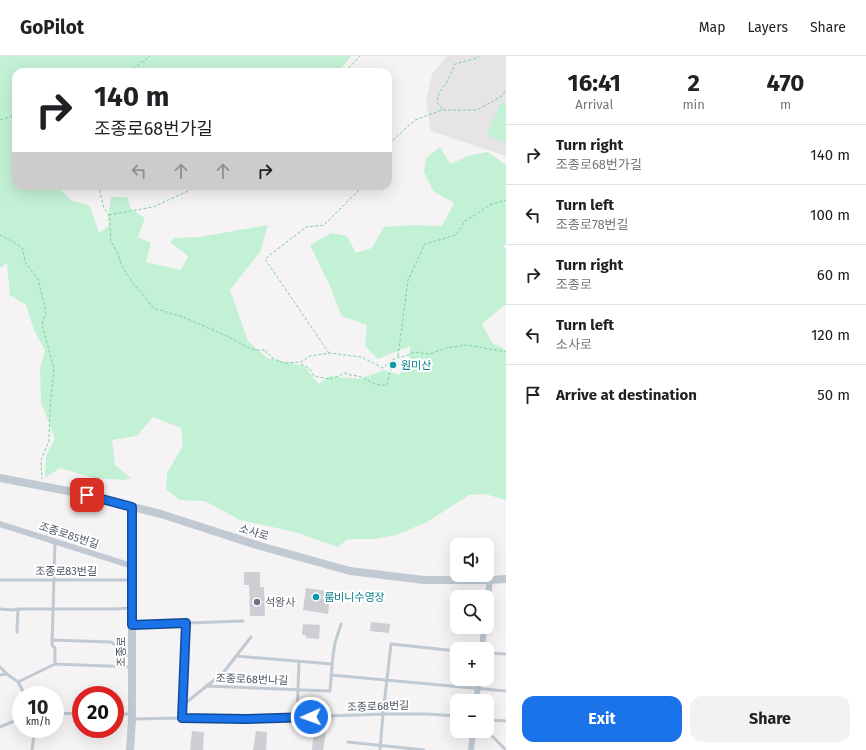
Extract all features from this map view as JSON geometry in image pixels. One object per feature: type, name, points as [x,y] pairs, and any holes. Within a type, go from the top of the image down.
[{"type":"street","name":"소사로","points":[[0,478],[78,493],[161,514],[260,546],[350,571],[424,580],[450,580]]},
{"type":"street","name":"조종로","points":[[130,750],[132,717],[132,507]]},
{"type":"street","name":"조종로85번길","points":[[0,524],[132,566]]},
{"type":"street","name":"소사로","points":[[494,580],[506,579]]},
{"type":"street","points":[[477,694],[478,688]]},
{"type":"street","points":[[471,750],[472,738]]},
{"type":"lane","points":[[55,541],[52,640],[52,645],[55,648],[55,664]]},
{"type":"lane","name":"조종로83번길","points":[[0,580],[132,580]]},
{"type":"lane","points":[[0,609],[132,608]]},
{"type":"lane","points":[[17,632],[18,609]]},
{"type":"lane","points":[[132,625],[243,621]]},
{"type":"lane","points":[[182,718],[186,623]]},
{"type":"lane","points":[[332,664],[335,643],[341,624]]},
{"type":"lane","points":[[183,705],[223,673],[251,637]]},
{"type":"lane","points":[[52,640],[111,642],[132,658]]},
{"type":"lane","points":[[380,750],[391,644],[450,650]]},
{"type":"lane","points":[[494,653],[506,654]]},
{"type":"lane","name":"조종로68번나길","points":[[206,686],[330,691],[332,664],[236,656]]},
{"type":"lane","name":"조종로68번나길","points":[[297,718],[299,661]]},
{"type":"lane","points":[[18,682],[55,664],[132,667]]},
{"type":"lane","points":[[0,667],[16,680],[20,686]]},
{"type":"lane","points":[[0,676],[7,674]]},
{"type":"lane","points":[[331,675],[506,691]]},
{"type":"lane","name":"조종로68번길","points":[[124,716],[246,719],[383,714],[450,716]]},
{"type":"lane","points":[[494,720],[506,721]]},
{"type":"lane","points":[[0,728],[12,722]]},
{"type":"lane","points":[[32,750],[34,738]]},
{"type":"lane","points":[[494,738],[506,750]]},
{"type":"lane","points":[[348,742],[424,750]]},
{"type":"path","points":[[134,68],[150,56]]},
{"type":"path","points":[[350,68],[360,56]]},
{"type":"path","points":[[442,110],[437,102],[439,93],[447,82],[455,64],[477,58],[479,56]]},
{"type":"path","points":[[392,141],[415,120],[442,110],[477,110],[502,96],[506,89]]},
{"type":"path","points":[[0,120],[12,116]]},
{"type":"path","points":[[101,190],[104,208],[109,215],[111,241],[118,254],[120,264],[132,282],[153,308],[183,317],[229,337],[254,350],[266,350],[266,353],[272,358],[284,363],[300,362],[310,356],[330,353],[361,357],[383,368],[393,359],[415,352],[429,354],[447,348],[467,346],[506,352]]},
{"type":"path","points":[[109,215],[154,207],[190,190]]},
{"type":"path","points":[[330,353],[266,259],[306,227],[324,224],[359,190]]},
{"type":"path","points":[[398,357],[408,280],[425,244],[456,235],[465,221],[490,206],[506,200]]},
{"type":"path","points":[[0,235],[23,249],[25,262],[38,280],[46,312],[42,324],[54,369],[50,409],[49,441],[41,460],[42,486]]},
{"type":"path","points":[[300,362],[303,366],[310,369],[314,376],[328,380],[334,379],[345,373],[360,376],[378,386],[387,386],[390,372],[394,365],[393,359]]},
{"type":"shaded area","points":[[447,56],[506,56],[506,156],[431,131],[426,102],[432,74]]},
{"type":"green space","points":[[0,56],[351,56],[341,68],[12,68],[12,190],[60,190],[71,200],[90,206],[99,233],[110,225],[108,216],[111,197],[127,197],[131,209],[145,218],[138,237],[151,243],[146,262],[181,270],[188,256],[170,242],[174,238],[200,237],[268,225],[260,252],[230,290],[248,341],[267,358],[304,366],[319,384],[330,376],[360,379],[384,370],[399,375],[409,360],[410,346],[378,359],[365,346],[367,325],[341,316],[331,288],[310,245],[331,233],[347,236],[356,253],[372,248],[384,227],[413,225],[442,226],[454,203],[433,191],[424,172],[426,158],[440,147],[450,164],[471,155],[488,152],[506,164],[506,243],[503,247],[506,249],[506,305],[482,324],[492,343],[506,350],[506,500],[485,494],[469,495],[427,522],[396,535],[375,539],[348,539],[338,547],[295,532],[240,520],[205,501],[180,500],[166,489],[167,473],[183,446],[181,428],[153,417],[137,436],[112,440],[115,465],[131,478],[125,480],[94,478],[60,468],[45,478],[46,456],[55,439],[41,402],[40,368],[45,350],[34,330],[26,305],[10,295],[7,263],[0,268]]},
{"type":"green space","points":[[501,102],[506,104],[506,143],[487,135]]},
{"type":"building","name":"석왕사","points":[[244,572],[260,572],[260,587],[264,587],[265,616],[250,616],[249,585],[244,585]]},
{"type":"building","name":"룸비니수영장","points":[[306,588],[328,591],[326,604],[329,604],[328,614],[303,610]]},
{"type":"building","points":[[371,622],[390,624],[389,633],[370,631]]},
{"type":"building","name":"석왕사","points":[[303,624],[320,625],[319,639],[306,638],[306,635],[302,635]]},
{"type":"building","points":[[314,729],[326,731],[323,750],[312,750]]},
{"type":"building","points":[[192,731],[204,732],[203,750],[190,750]]},
{"type":"building","points":[[256,731],[267,732],[266,750],[253,750]]},
{"type":"place","name":"원미산","points":[[393,365]]},
{"type":"place","name":"룸비니수영장","points":[[316,597]]},
{"type":"place","name":"석왕사","points":[[257,602]]},
{"type":"route","points":[[87,495],[132,507],[132,625],[186,623],[182,718],[246,719],[311,717]]}]
